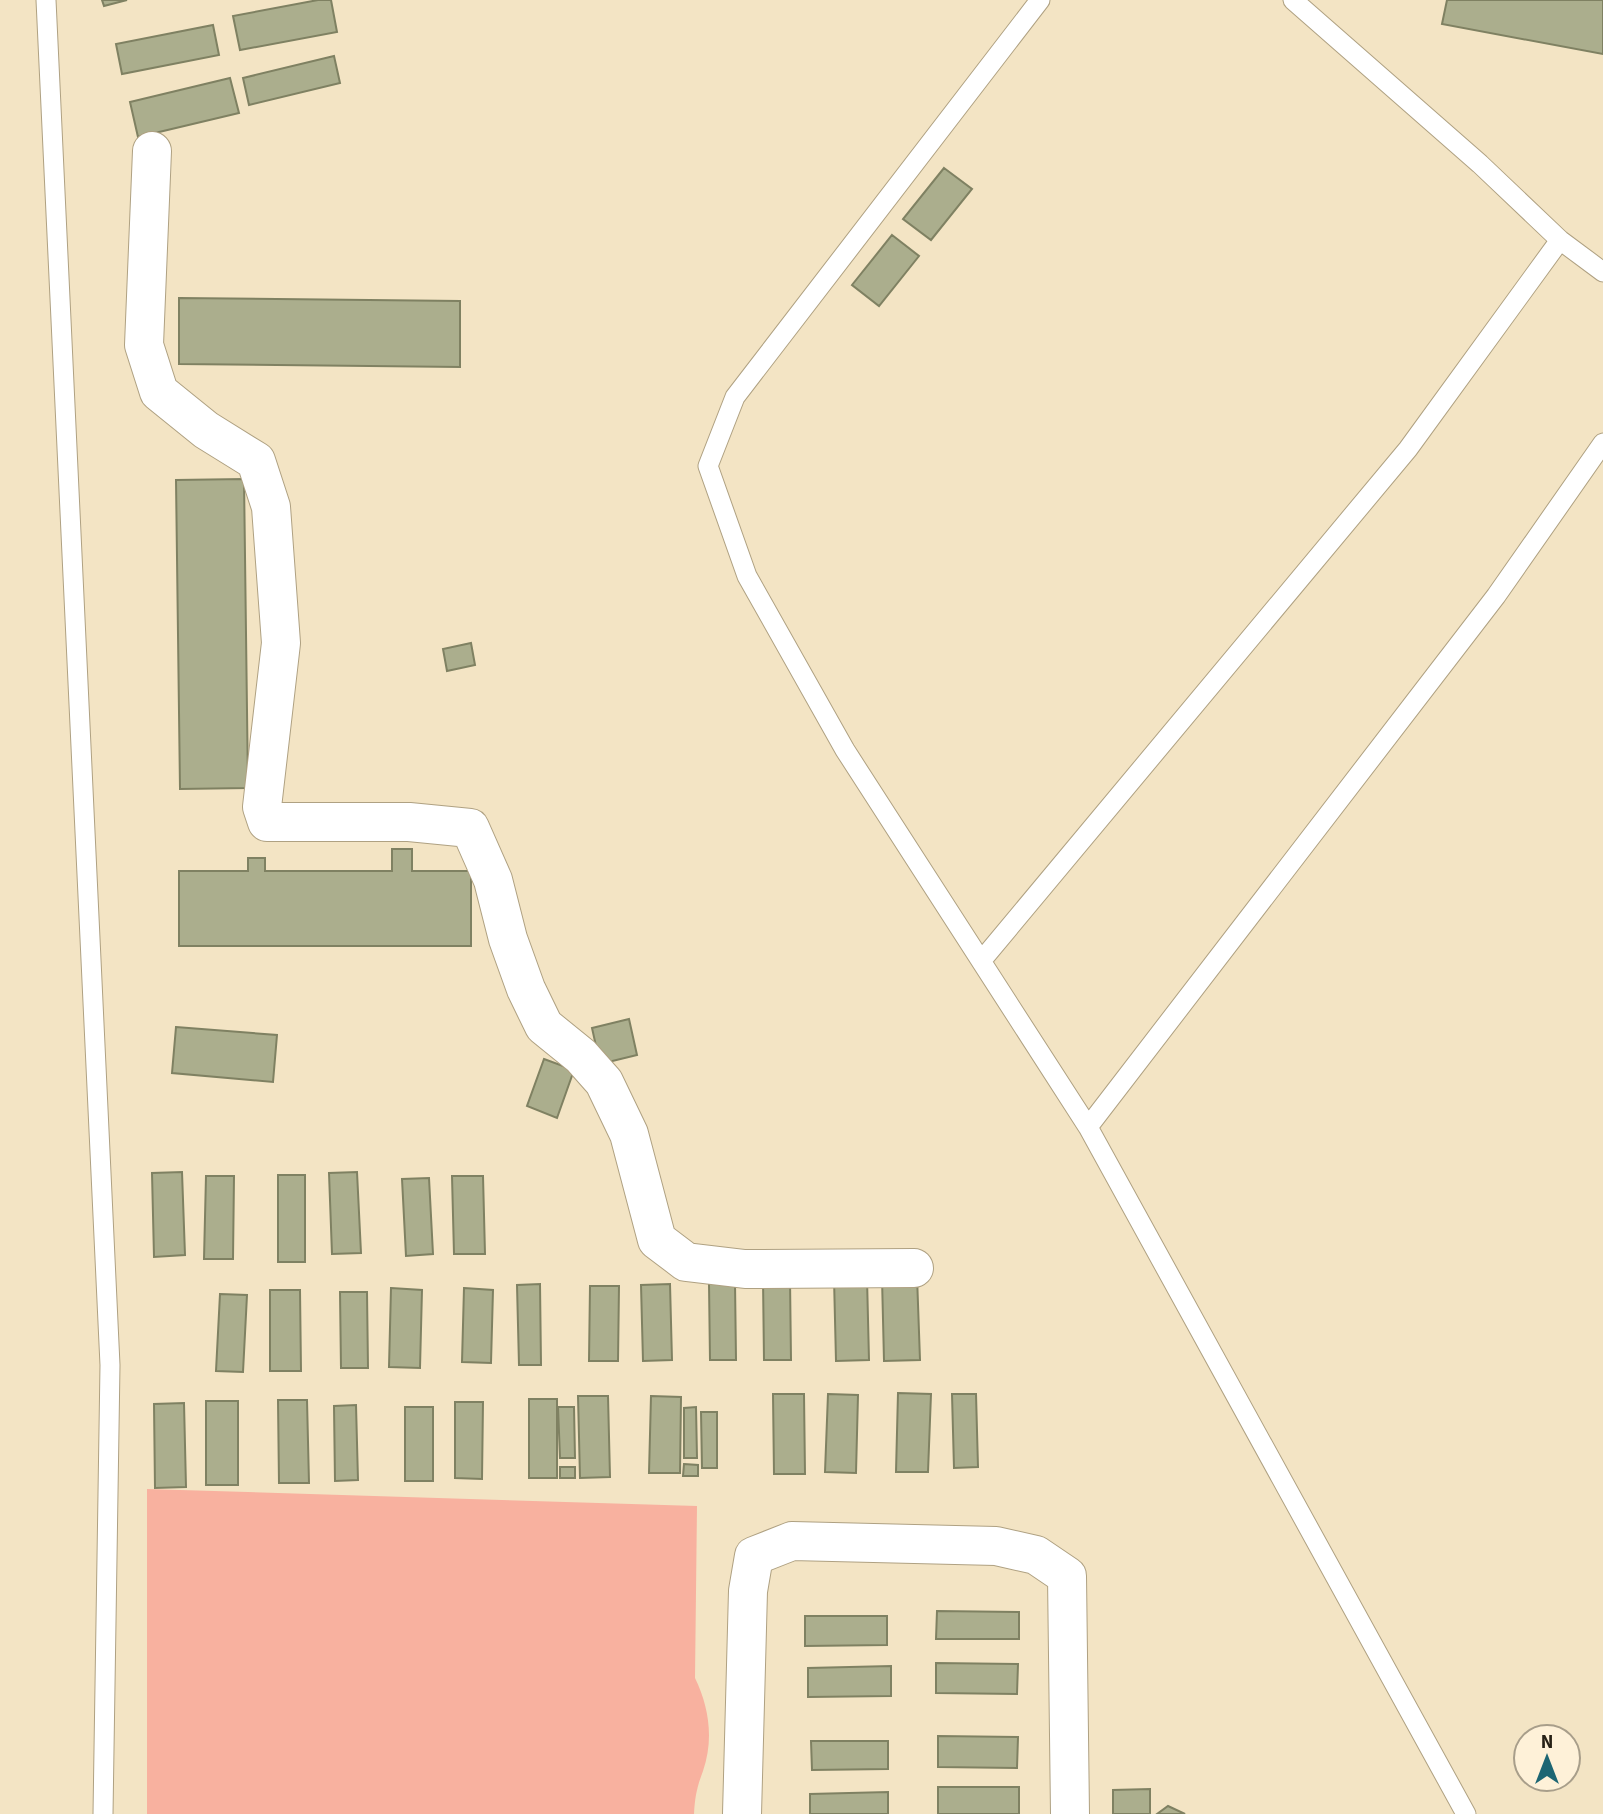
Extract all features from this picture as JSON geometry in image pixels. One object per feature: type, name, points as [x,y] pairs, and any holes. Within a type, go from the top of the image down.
[{"type":"street","points":[[152,151],[144,345],[159,392],[206,430],[256,461],[271,507],[281,643],[262,807],[267,822],[409,822],[470,828],[493,880],[508,939],[526,989],[544,1026],[580,1056],[604,1082],[629,1134],[657,1240],[686,1262],[745,1269],[914,1268]]},
{"type":"street","points":[[742,1814],[748,1591],[754,1556],[792,1541],[996,1546],[1036,1555],[1067,1576],[1070,1814]]},
{"type":"lane","points":[[46,0],[110,1365],[103,1814]]},
{"type":"lane","points":[[1040,0],[735,397],[708,466],[747,576],[845,750],[1088,1127],[1466,1814]]},
{"type":"lane","points":[[1293,0],[1480,164],[1560,240],[1603,272]]},
{"type":"lane","points":[[982,960],[1408,449],[1560,240]]},
{"type":"lane","points":[[1088,1127],[1487,607],[1603,443]]},
{"type":"shaded area","points":[[147,1489],[697,1506],[695,1678],[707,1712],[709,1735],[694,1814],[147,1814]]},
{"type":"building","points":[[102,0],[127,0],[104,6]]},
{"type":"building","points":[[331,0],[337,32],[240,50],[233,16]]},
{"type":"building","points":[[1447,0],[1603,0],[1603,54],[1442,24]]},
{"type":"building","points":[[213,25],[219,55],[122,74],[116,44]]},
{"type":"building","points":[[334,56],[340,83],[249,105],[243,78]]},
{"type":"building","points":[[230,78],[239,113],[138,137],[130,102]]},
{"type":"building","points":[[944,168],[972,189],[931,240],[903,219]]},
{"type":"building","points":[[892,235],[919,256],[879,306],[852,285]]},
{"type":"building","points":[[179,298],[460,301],[460,367],[179,364]]},
{"type":"building","points":[[244,479],[248,788],[180,789],[176,480]]},
{"type":"building","points":[[471,643],[475,665],[447,671],[443,649]]},
{"type":"building","points":[[392,849],[412,849],[412,871],[471,871],[471,946],[179,946],[179,871],[248,871],[248,858],[265,858],[265,871],[392,871]]},
{"type":"building","points":[[629,1019],[637,1055],[600,1064],[592,1028]]},
{"type":"building","points":[[176,1027],[277,1035],[273,1082],[172,1073]]},
{"type":"building","points":[[544,1059],[574,1070],[557,1118],[527,1106]]},
{"type":"building","points":[[182,1172],[185,1255],[154,1257],[152,1173]]},
{"type":"building","points":[[357,1172],[361,1253],[332,1254],[329,1173]]},
{"type":"building","points":[[278,1175],[305,1175],[305,1262],[278,1262]]},
{"type":"building","points":[[206,1176],[234,1176],[233,1259],[204,1259]]},
{"type":"building","points":[[452,1176],[483,1176],[485,1254],[454,1254]]},
{"type":"building","points":[[429,1178],[433,1254],[406,1256],[402,1179]]},
{"type":"building","points":[[917,1276],[920,1360],[884,1361],[882,1278]]},
{"type":"building","points":[[834,1278],[867,1278],[869,1360],[836,1361]]},
{"type":"building","points":[[763,1279],[790,1279],[791,1360],[764,1360]]},
{"type":"building","points":[[735,1282],[736,1360],[710,1360],[709,1283]]},
{"type":"building","points":[[540,1284],[541,1365],[519,1365],[517,1285]]},
{"type":"building","points":[[670,1284],[672,1360],[643,1361],[641,1285]]},
{"type":"building","points":[[590,1286],[619,1286],[618,1361],[589,1361]]},
{"type":"building","points":[[391,1288],[422,1290],[420,1368],[389,1367]]},
{"type":"building","points":[[464,1288],[493,1290],[491,1363],[462,1362]]},
{"type":"building","points":[[270,1290],[300,1290],[301,1371],[270,1371]]},
{"type":"building","points":[[340,1292],[367,1292],[368,1368],[341,1368]]},
{"type":"building","points":[[220,1294],[247,1295],[243,1372],[216,1371]]},
{"type":"building","points":[[898,1393],[931,1394],[928,1472],[896,1472]]},
{"type":"building","points":[[773,1394],[804,1394],[805,1474],[774,1474]]},
{"type":"building","points":[[828,1394],[858,1395],[856,1473],[825,1472]]},
{"type":"building","points":[[952,1394],[976,1394],[978,1467],[954,1468]]},
{"type":"building","points":[[578,1396],[608,1396],[610,1477],[580,1478]]},
{"type":"building","points":[[651,1396],[681,1397],[680,1473],[649,1473]]},
{"type":"building","points":[[529,1399],[557,1399],[557,1478],[529,1478]]},
{"type":"building","points":[[278,1400],[307,1400],[309,1483],[279,1483]]},
{"type":"building","points":[[206,1401],[238,1401],[238,1485],[206,1485]]},
{"type":"building","points":[[455,1402],[483,1402],[482,1479],[455,1478]]},
{"type":"building","points":[[184,1403],[186,1487],[155,1488],[154,1404]]},
{"type":"building","points":[[356,1405],[358,1480],[335,1481],[334,1406]]},
{"type":"building","points":[[405,1407],[433,1407],[433,1481],[405,1481]]},
{"type":"building","points":[[558,1407],[574,1407],[575,1458],[560,1458]]},
{"type":"building","points":[[696,1407],[697,1458],[684,1458],[684,1408]]},
{"type":"building","points":[[701,1412],[717,1412],[717,1468],[702,1468]]},
{"type":"building","points":[[684,1464],[698,1465],[698,1476],[683,1476]]},
{"type":"building","points":[[560,1467],[575,1467],[575,1478],[560,1478]]},
{"type":"building","points":[[937,1611],[1019,1612],[1019,1639],[936,1639]]},
{"type":"building","points":[[805,1616],[887,1616],[887,1645],[805,1646]]},
{"type":"building","points":[[936,1663],[1018,1664],[1017,1694],[936,1693]]},
{"type":"building","points":[[891,1666],[891,1696],[808,1697],[808,1668]]},
{"type":"building","points":[[938,1736],[1018,1737],[1017,1768],[938,1767]]},
{"type":"building","points":[[811,1741],[888,1741],[888,1769],[812,1770]]},
{"type":"building","points":[[938,1787],[1019,1787],[1019,1814],[938,1814]]},
{"type":"building","points":[[1150,1789],[1150,1814],[1113,1814],[1113,1790]]},
{"type":"building","points":[[888,1792],[888,1814],[810,1814],[810,1794]]},
{"type":"building","points":[[1168,1806],[1185,1814],[1157,1814]]}]
